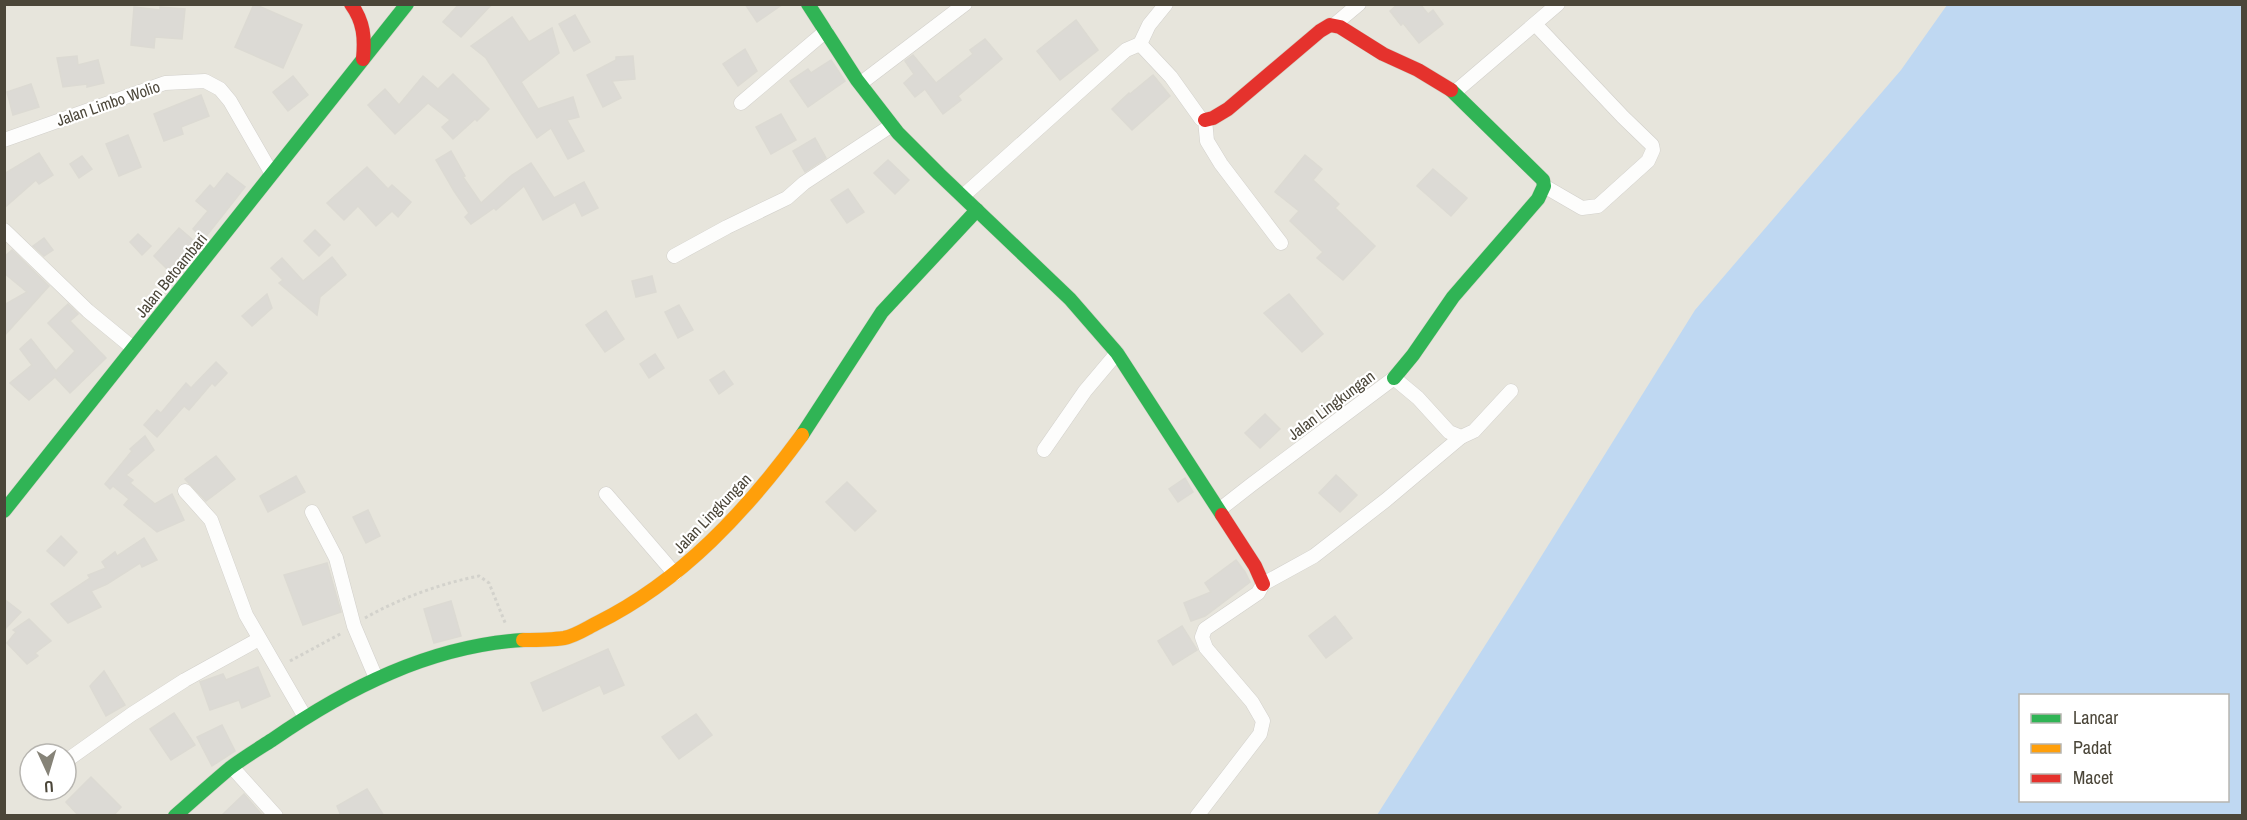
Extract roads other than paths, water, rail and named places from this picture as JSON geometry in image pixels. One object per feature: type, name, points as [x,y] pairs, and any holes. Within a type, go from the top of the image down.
[{"type":"street","points":[[351,4],[360,15],[364,29],[363,59]]},
{"type":"street","name":"Jalan Betoambari","points":[[4,511],[407,4]]},
{"type":"street","points":[[808,4],[892,126],[914,150],[1074,302],[1117,353],[1255,566],[1263,584]]},
{"type":"street","points":[[861,83],[965,4]]},
{"type":"street","points":[[963,196],[1126,50],[1140,44],[1149,25],[1166,4]]},
{"type":"street","points":[[1140,44],[1171,77],[1201,119],[1209,120],[1228,110],[1324,27],[1334,24],[1359,4]]},
{"type":"street","points":[[1455,92],[1558,4]]},
{"type":"street","points":[[1334,24],[1383,54],[1418,70],[1455,92],[1543,180],[1544,186],[1538,199],[1453,297],[1413,355],[1394,378]]},
{"type":"street","points":[[1535,24],[1652,145],[1653,150],[1648,161],[1598,206],[1582,208],[1544,186]]},
{"type":"street","points":[[741,103],[826,31]]},
{"type":"street","name":"Jalan Limbo Wolio","points":[[4,140],[165,83],[205,81],[220,89],[230,101],[272,174]]},
{"type":"street","points":[[1205,120],[1207,141],[1221,164],[1281,243]]},
{"type":"street","points":[[674,256],[728,226],[786,198],[804,183],[892,126]]},
{"type":"street","name":"Jalan Lingkungan","points":[[176,816],[232,768],[305,717],[376,678],[427,658],[468,648],[513,640],[566,638],[625,609],[675,574],[705,548],[781,464],[811,423],[882,312],[977,210]]},
{"type":"street","points":[[4,230],[88,311],[133,348]]},
{"type":"street","points":[[1044,450],[1085,391],[1117,353]]},
{"type":"street","name":"Jalan Lingkungan","points":[[1219,510],[1394,378],[1418,398],[1449,432],[1461,437]]},
{"type":"street","points":[[1197,816],[1260,734],[1263,721],[1252,702],[1206,648],[1202,637],[1205,629],[1258,593],[1263,584],[1314,556],[1386,500],[1461,437],[1474,431],[1510,391]]},
{"type":"street","points":[[185,491],[211,520],[246,615],[305,717]]},
{"type":"street","points":[[606,494],[675,574]]},
{"type":"street","points":[[312,513],[336,558],[354,626],[376,678]]},
{"type":"street","points":[[78,752],[185,680],[259,639]]},
{"type":"street","points":[[232,768],[276,816]]},
{"type":"water","points":[[1947,5],[2242,5],[2242,815],[1377,815],[1695,310],[1901,70]]}]
